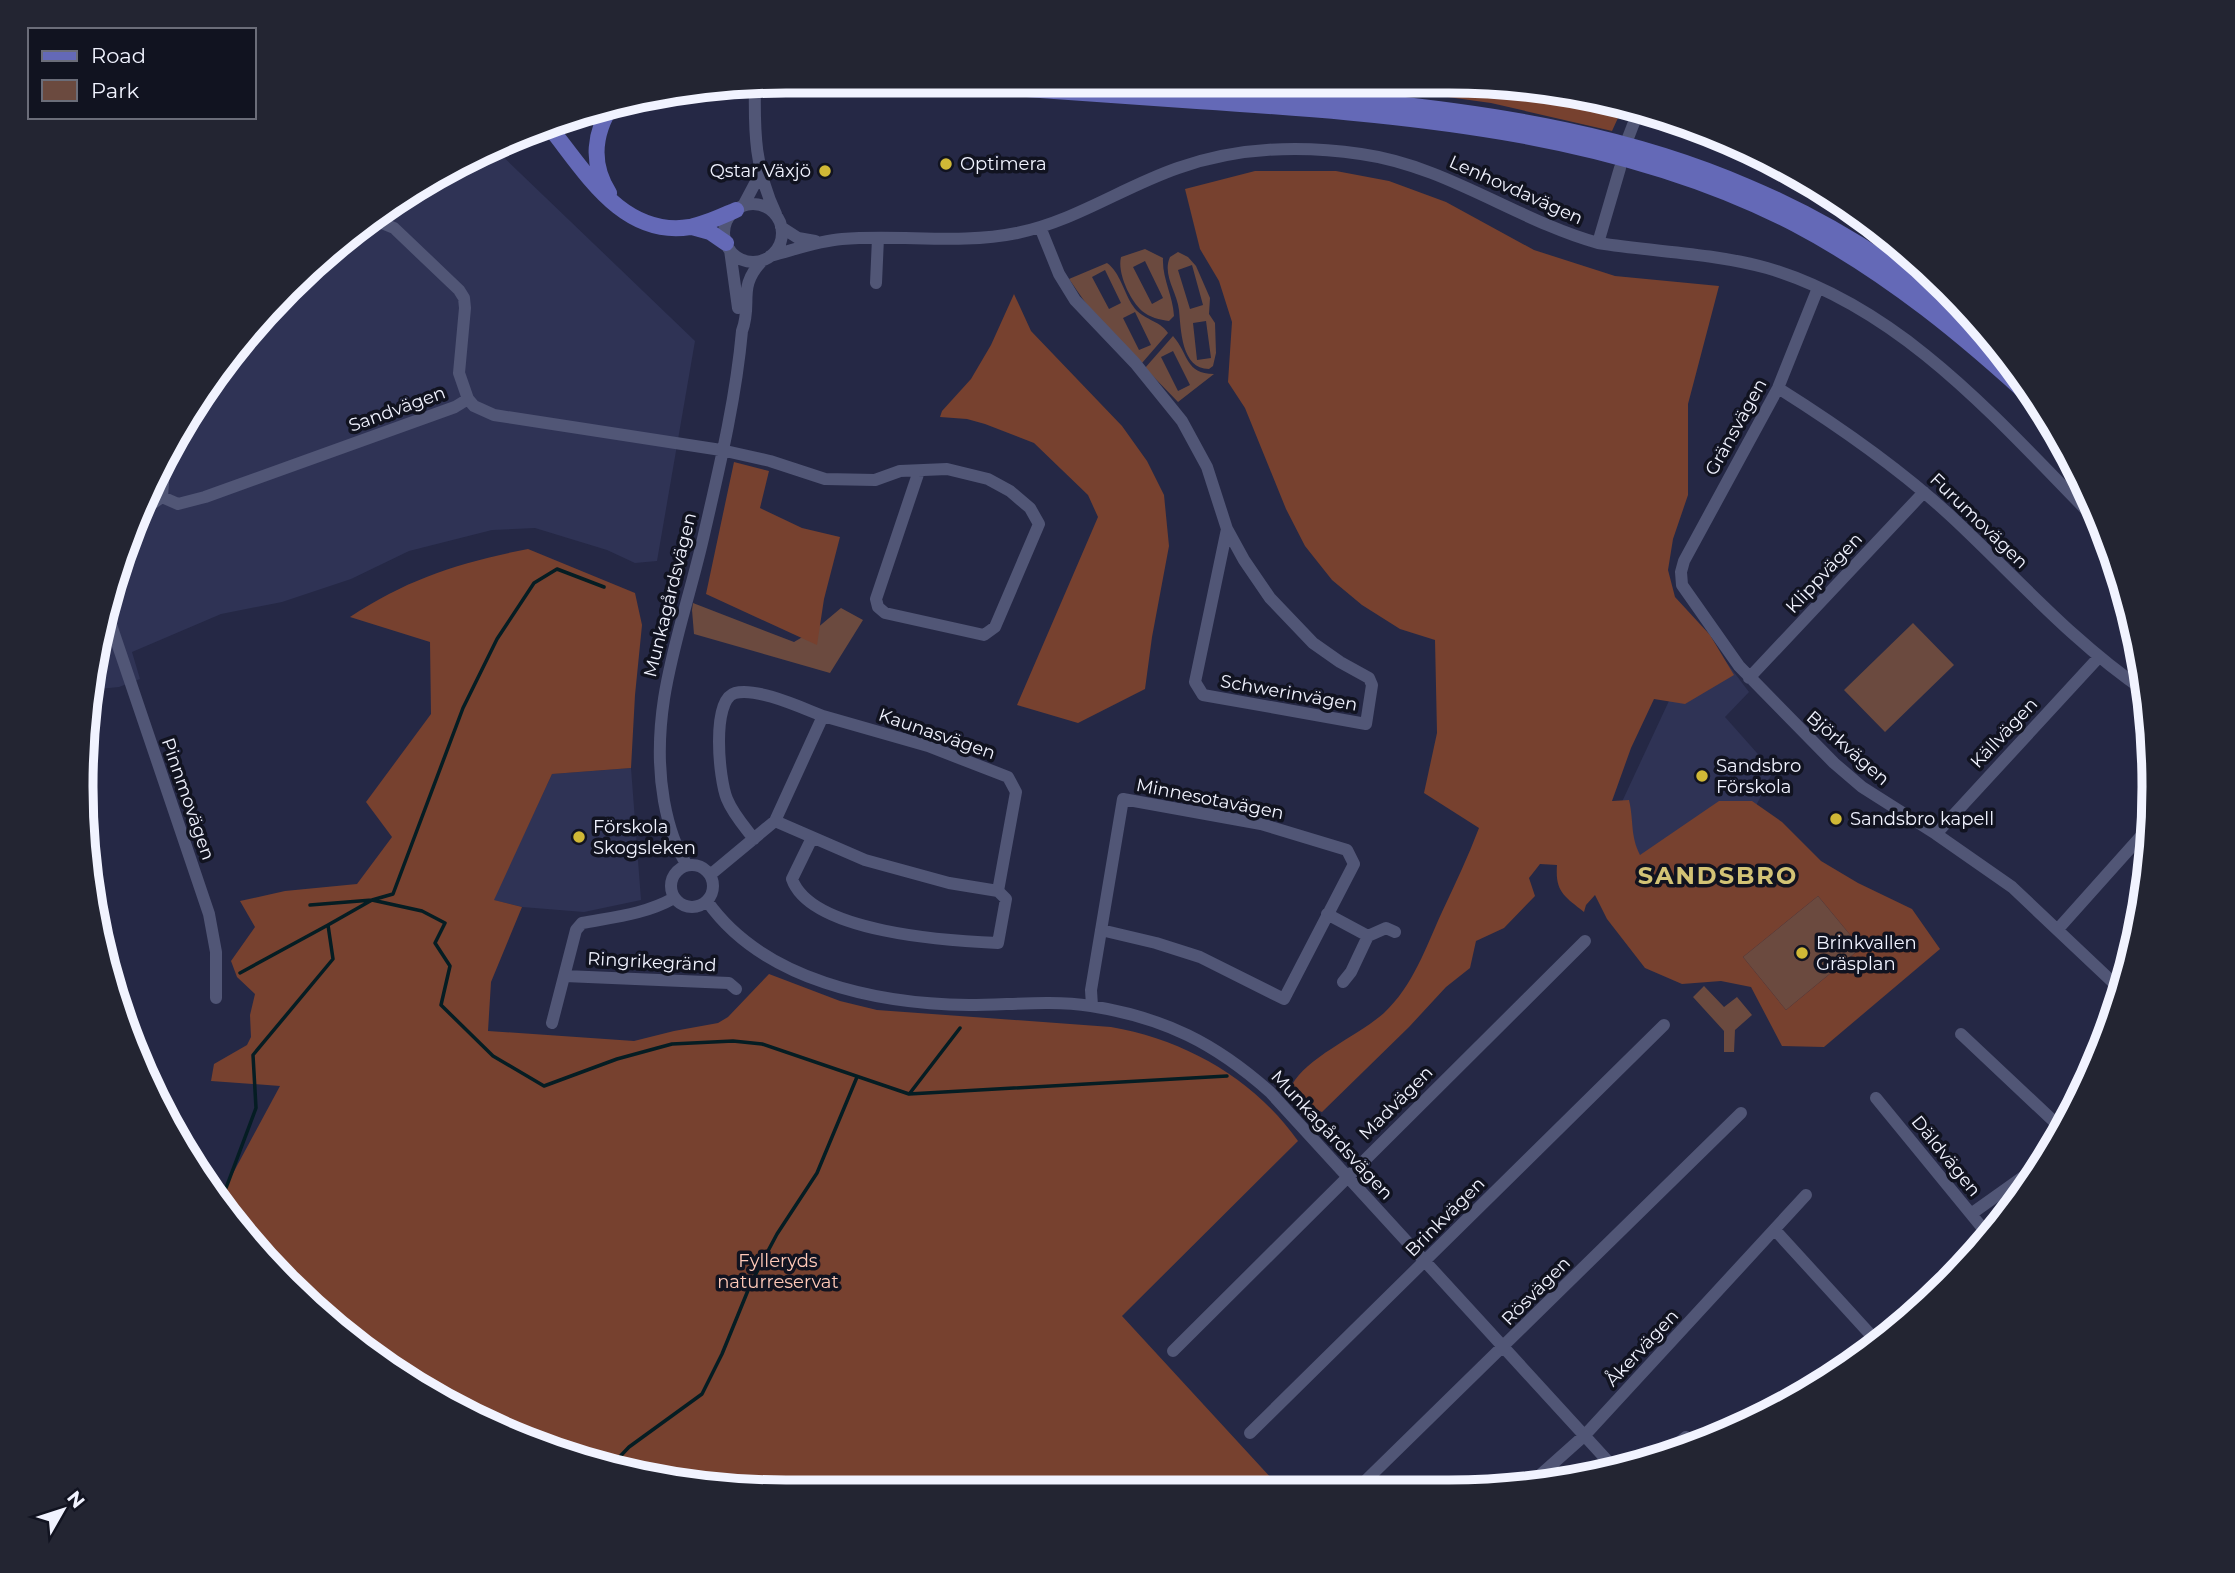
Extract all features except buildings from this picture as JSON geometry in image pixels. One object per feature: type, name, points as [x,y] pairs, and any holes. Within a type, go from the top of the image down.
[{"type":"main road","points":[[1091,93],[1393,118],[1514,135],[1619,158],[1710,187],[1827,241],[1935,314],[2011,380]]},
{"type":"main road","points":[[1295,93],[1478,114],[1583,134],[1683,163],[1759,191],[1851,239],[1950,308]]},
{"type":"main road","points":[[606,116],[600,127],[596,158],[599,172],[615,204]]},
{"type":"main road","points":[[554,134],[594,185],[631,216],[651,224],[690,227],[710,232],[728,246]]},
{"type":"main road","points":[[690,227],[740,208]]},
{"type":"street","points":[[755,94],[760,174],[779,222],[781,240],[766,258],[744,260],[728,246],[726,225],[740,208],[760,174]]},
{"type":"street","points":[[1628,138],[1636,119]]},
{"type":"street","name":"Lenhovdavägen","points":[[766,258],[819,242],[878,238],[967,239],[995,237],[1040,227],[1063,220],[1177,168],[1230,154],[1260,149],[1297,148],[1362,154],[1413,164],[1558,230],[1598,243],[1732,261],[1776,271],[1818,288],[1871,316],[1930,358],[1970,394],[2083,507]]},
{"type":"street","points":[[1598,243],[1620,168]]},
{"type":"street","points":[[740,208],[762,206],[779,222]]},
{"type":"street","name":"Lenhovdavägen","points":[[779,222],[798,238],[819,242]]},
{"type":"street","points":[[382,223],[394,229],[459,290],[464,298],[459,373],[468,399]]},
{"type":"street","name":"Schwerinvägen","points":[[1040,227],[1059,274],[1075,300],[1135,363],[1182,421],[1207,467],[1227,529],[1256,579],[1294,625],[1325,653],[1369,678],[1372,685],[1366,724],[1203,695],[1200,692],[1195,682],[1227,529]]},
{"type":"street","points":[[876,283],[878,238]]},
{"type":"street","name":"Munkagårdsvägen","points":[[728,246],[742,331]]},
{"type":"street","name":"Munkagårdsvägen","points":[[687,865],[676,845],[666,812],[659,775],[659,733],[667,679],[705,531],[733,397],[742,331],[746,321],[746,288],[750,276],[766,258]]},
{"type":"street","name":"Gränsvägen","points":[[1681,580],[1681,572],[1690,550],[1778,388],[1818,288]]},
{"type":"street","name":"Furumovägen","points":[[1778,388],[1878,455],[1924,492],[2030,595],[2099,657],[2134,683]]},
{"type":"street","name":"Sandvägen","points":[[162,497],[178,504],[205,497],[455,407],[468,399],[474,406],[494,415],[721,450],[770,461],[825,479],[875,480],[900,471],[919,471]]},
{"type":"street","points":[[947,468],[988,479],[1020,499],[1030,508],[1039,524],[995,627],[984,635],[885,613],[878,607],[876,599],[919,471],[947,468]]},
{"type":"street","points":[[154,502],[162,497],[163,482]]},
{"type":"street","name":"Klippvägen","points":[[1749,678],[1924,492]]},
{"type":"street","name":"Björkvägen","points":[[1681,580],[1749,678],[1813,744],[1862,787],[2012,887],[2114,983]]},
{"type":"street","name":"Pinnmovägen","points":[[112,627],[209,914],[216,952],[216,998]]},
{"type":"street","name":"Källvägen","points":[[1936,834],[2099,657]]},
{"type":"street","name":"Kaunasvägen","points":[[754,839],[732,811],[721,777],[722,706],[729,696],[737,692],[753,693],[928,746],[1008,777],[1016,792],[998,891],[1006,899],[998,943],[917,937],[862,925],[823,909],[795,888],[792,879],[812,838]]},
{"type":"street","points":[[710,875],[775,821],[823,716]]},
{"type":"street","name":"Minnesotavägen","points":[[1091,1006],[1091,990],[1101,930],[1123,799],[1261,824],[1347,850],[1354,864],[1284,999],[1200,957],[1101,930]]},
{"type":"street","points":[[775,821],[865,860],[949,883],[998,891]]},
{"type":"street","points":[[2058,929],[2140,837]]},
{"type":"street","points":[[687,865],[700,866],[710,875],[713,886],[707,901],[702,905],[690,907],[674,898],[671,887],[673,876],[687,865]]},
{"type":"street","name":"Ringrikegränd","points":[[552,1023],[576,930],[582,923],[638,913],[658,907],[674,898]]},
{"type":"street","name":"Munkagårdsvägen","points":[[707,901],[737,933],[758,949],[787,966],[847,990],[912,1003],[1091,1006],[1183,1031],[1216,1049],[1270,1092],[1608,1461]]},
{"type":"street","points":[[1327,915],[1368,936]]},
{"type":"street","points":[[1343,982],[1351,972],[1368,936],[1386,928],[1395,932]]},
{"type":"street","name":"Madvägen","points":[[1173,1351],[1585,941]]},
{"type":"street","name":"Ringrikegränd","points":[[565,975],[729,984],[736,989]]},
{"type":"street","name":"Brinkvägen","points":[[1250,1433],[1664,1025]]},
{"type":"street","points":[[1961,1034],[2055,1122]]},
{"type":"street","name":"Däldvägen","points":[[1876,1098],[1983,1228]]},
{"type":"street","name":"Rösvägen","points":[[1367,1480],[1741,1113]]},
{"type":"street","points":[[1971,1214],[2020,1179]]},
{"type":"street","name":"Åkervägen","points":[[1543,1473],[1585,1435],[1806,1195]]},
{"type":"street","points":[[1775,1230],[1872,1336]]},
{"type":"shaded area","points":[[501,155],[695,341],[657,561],[635,563],[607,550],[535,528],[492,530],[409,551],[351,579],[282,602],[221,614],[132,652],[140,679],[119,687],[100,689],[116,607],[146,521],[164,480],[210,401],[265,329],[329,265],[364,236],[440,186]]},
{"type":"shaded area","name":"Sandsbro Förskola","points":[[1702,630],[1749,692],[1725,717],[1773,771],[1755,808],[1686,920],[1614,819]]},
{"type":"shaded area","name":"Förskola Skogsleken","points":[[631,768],[641,900],[584,912],[522,907],[493,900],[552,774]]},
{"type":"green space","points":[[1419,93],[1494,94],[1584,106],[1620,114],[1612,131],[1491,103]]},
{"type":"green space","points":[[1255,171],[1336,171],[1389,181],[1446,202],[1534,250],[1615,276],[1719,286],[1688,404],[1688,495],[1673,539],[1668,570],[1675,597],[1710,635],[1734,675],[1685,704],[1654,699],[1631,748],[1612,801],[1629,800],[1633,835],[1640,855],[1719,801],[1752,801],[1782,822],[1821,861],[1858,883],[1912,909],[1940,949],[1824,1047],[1782,1046],[1751,987],[1721,981],[1682,984],[1645,968],[1607,919],[1595,895],[1586,905],[1584,912],[1559,888],[1557,865],[1540,864],[1529,878],[1535,896],[1504,928],[1476,941],[1470,968],[1446,987],[1322,1112],[1304,1105],[1292,1085],[1299,1075],[1321,1056],[1384,1013],[1403,991],[1424,952],[1479,828],[1424,793],[1437,733],[1435,640],[1400,629],[1362,605],[1332,580],[1305,546],[1286,509],[1245,408],[1228,382],[1232,322],[1219,281],[1200,249],[1185,189]],"holes":[[[1818,896],[1861,948],[1786,1010],[1743,957]]]},
{"type":"green space","points":[[1145,249],[1163,258],[1174,316],[1169,321],[1151,317],[1137,306],[1123,278],[1121,257]],"holes":[[[1145,261],[1163,298],[1152,304],[1133,267]]]},
{"type":"green space","points":[[1178,252],[1188,257],[1196,266],[1210,298],[1209,314],[1215,323],[1216,353],[1213,366],[1209,369],[1193,362],[1184,347],[1178,303],[1168,270],[1170,257]],"holes":[[[1192,265],[1203,305],[1190,309],[1178,270]],[[1206,321],[1211,358],[1197,360],[1193,323]]]},
{"type":"green space","points":[[1107,263],[1137,311],[1168,333],[1142,363],[1087,305],[1069,279]],"holes":[[[1105,270],[1121,303],[1109,309],[1092,277]],[[1135,312],[1151,345],[1139,350],[1123,318]]]},
{"type":"green space","points":[[1014,294],[1031,331],[1122,426],[1147,461],[1164,495],[1169,546],[1145,689],[1078,723],[1017,705],[1098,517],[1088,495],[1034,443],[967,419],[940,417],[942,411],[971,379],[991,345]]},
{"type":"green space","points":[[1173,336],[1193,367],[1198,371],[1214,374],[1178,402],[1145,368]],"holes":[[[1173,351],[1190,385],[1178,391],[1161,357]]]},
{"type":"green space","points":[[734,462],[769,471],[760,508],[802,528],[840,537],[824,599],[817,645],[706,594]]},
{"type":"green space","name":"Fylleryds naturreservat","points":[[528,549],[635,593],[642,625],[631,768],[552,774],[494,900],[522,907],[491,982],[488,1031],[634,1041],[718,1023],[728,1017],[769,974],[840,1001],[877,1010],[1111,1027],[1139,1033],[1192,1052],[1239,1081],[1261,1099],[1298,1141],[1122,1316],[1273,1480],[741,1479],[651,1467],[607,1457],[521,1427],[480,1409],[401,1363],[329,1308],[265,1244],[223,1191],[280,1086],[211,1081],[214,1064],[247,1045],[251,1037],[250,1015],[255,994],[237,977],[231,961],[255,927],[240,901],[285,891],[357,884],[392,837],[366,802],[431,714],[430,642],[350,617],[414,582],[480,560]]},
{"type":"green space","points":[[693,603],[794,642],[816,629],[841,608],[863,620],[830,673],[694,634]]},
{"type":"green space","points":[[1913,623],[1954,665],[1885,732],[1844,690]]},
{"type":"green space","name":"Brinkvallen Gräsplan","points":[[1818,896],[1861,948],[1786,1010],[1743,957]]},
{"type":"green space","points":[[1704,986],[1724,1007],[1737,997],[1752,1015],[1735,1030],[1734,1052],[1724,1052],[1724,1031],[1693,997]]},
{"type":"waterway","points":[[224,1192],[256,1108],[253,1055],[333,959],[328,925],[372,900],[393,894],[463,708],[497,639],[534,583],[557,569],[604,587]]},
{"type":"waterway","points":[[310,905],[372,900],[422,911],[445,923],[435,943],[450,966],[441,1005],[493,1056],[544,1086],[617,1059],[672,1044],[733,1041],[762,1044],[909,1094],[1227,1076]]},
{"type":"waterway","points":[[240,973],[328,925]]},
{"type":"waterway","points":[[910,1093],[960,1028]]},
{"type":"waterway","points":[[617,1459],[629,1447],[702,1394],[722,1354],[751,1283],[777,1234],[817,1173],[857,1077]]},
{"type":"place","name":"Optimera","points":[[946,164]]},
{"type":"place","name":"Qstar Växjö","points":[[825,171]]},
{"type":"place","name":"Sandsbro Förskola","points":[[1702,776]]},
{"type":"place","name":"Sandsbro kapell","points":[[1836,819]]},
{"type":"place","name":"Förskola Skogsleken","points":[[579,837]]},
{"type":"place","name":"Brinkvallen Gräsplan","points":[[1802,953]]},
{"type":"district","name":"SANDSBRO","points":[[1718,875]]}]
